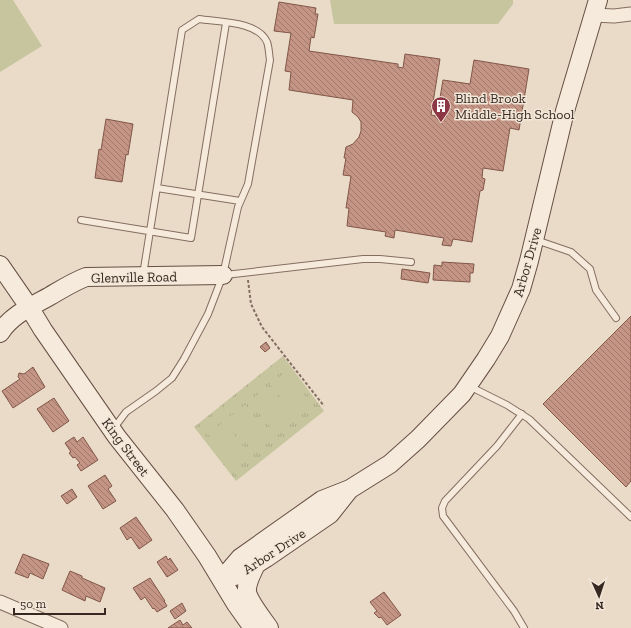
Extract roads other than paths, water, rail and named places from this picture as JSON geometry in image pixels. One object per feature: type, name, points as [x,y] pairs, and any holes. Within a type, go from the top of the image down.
[{"type":"street","points":[[596,7],[614,16],[631,14]]},
{"type":"street","name":"Arbor Drive","points":[[222,579],[240,558],[322,500],[350,489],[390,464],[418,439],[462,394],[468,385],[500,336],[523,282],[566,111],[596,7]]},
{"type":"street","name":"King Street","points":[[0,265],[29,307],[42,330],[112,430],[175,510],[207,556],[236,604],[253,628]]},
{"type":"street","name":"Glenville Road","points":[[0,333],[14,318],[29,307],[72,283],[86,277],[223,275]]},
{"type":"street","name":"Arbor Drive","points":[[222,579],[239,575],[330,514],[350,489]]},
{"type":"street","points":[[256,564],[249,580],[247,592],[269,628]]},
{"type":"street","points":[[0,602],[61,628]]},
{"type":"lane","points":[[112,430],[126,412],[172,378],[208,314],[223,275],[238,207],[248,184],[270,60],[267,42],[257,31],[244,25],[199,19],[182,30],[143,277]]},
{"type":"lane","points":[[81,220],[191,238],[226,23]]},
{"type":"lane","points":[[157,188],[240,201]]},
{"type":"lane","points":[[535,239],[571,252],[590,269],[596,290],[616,318]]},
{"type":"lane","points":[[223,275],[364,259],[411,262]]},
{"type":"lane","points":[[468,385],[507,405],[529,419],[630,515]]},
{"type":"lane","points":[[522,414],[497,446],[445,501],[442,508],[443,516],[514,611],[524,628]]},
{"type":"place","name":"Blind Brook Middle-High School","points":[[441,123]]}]
